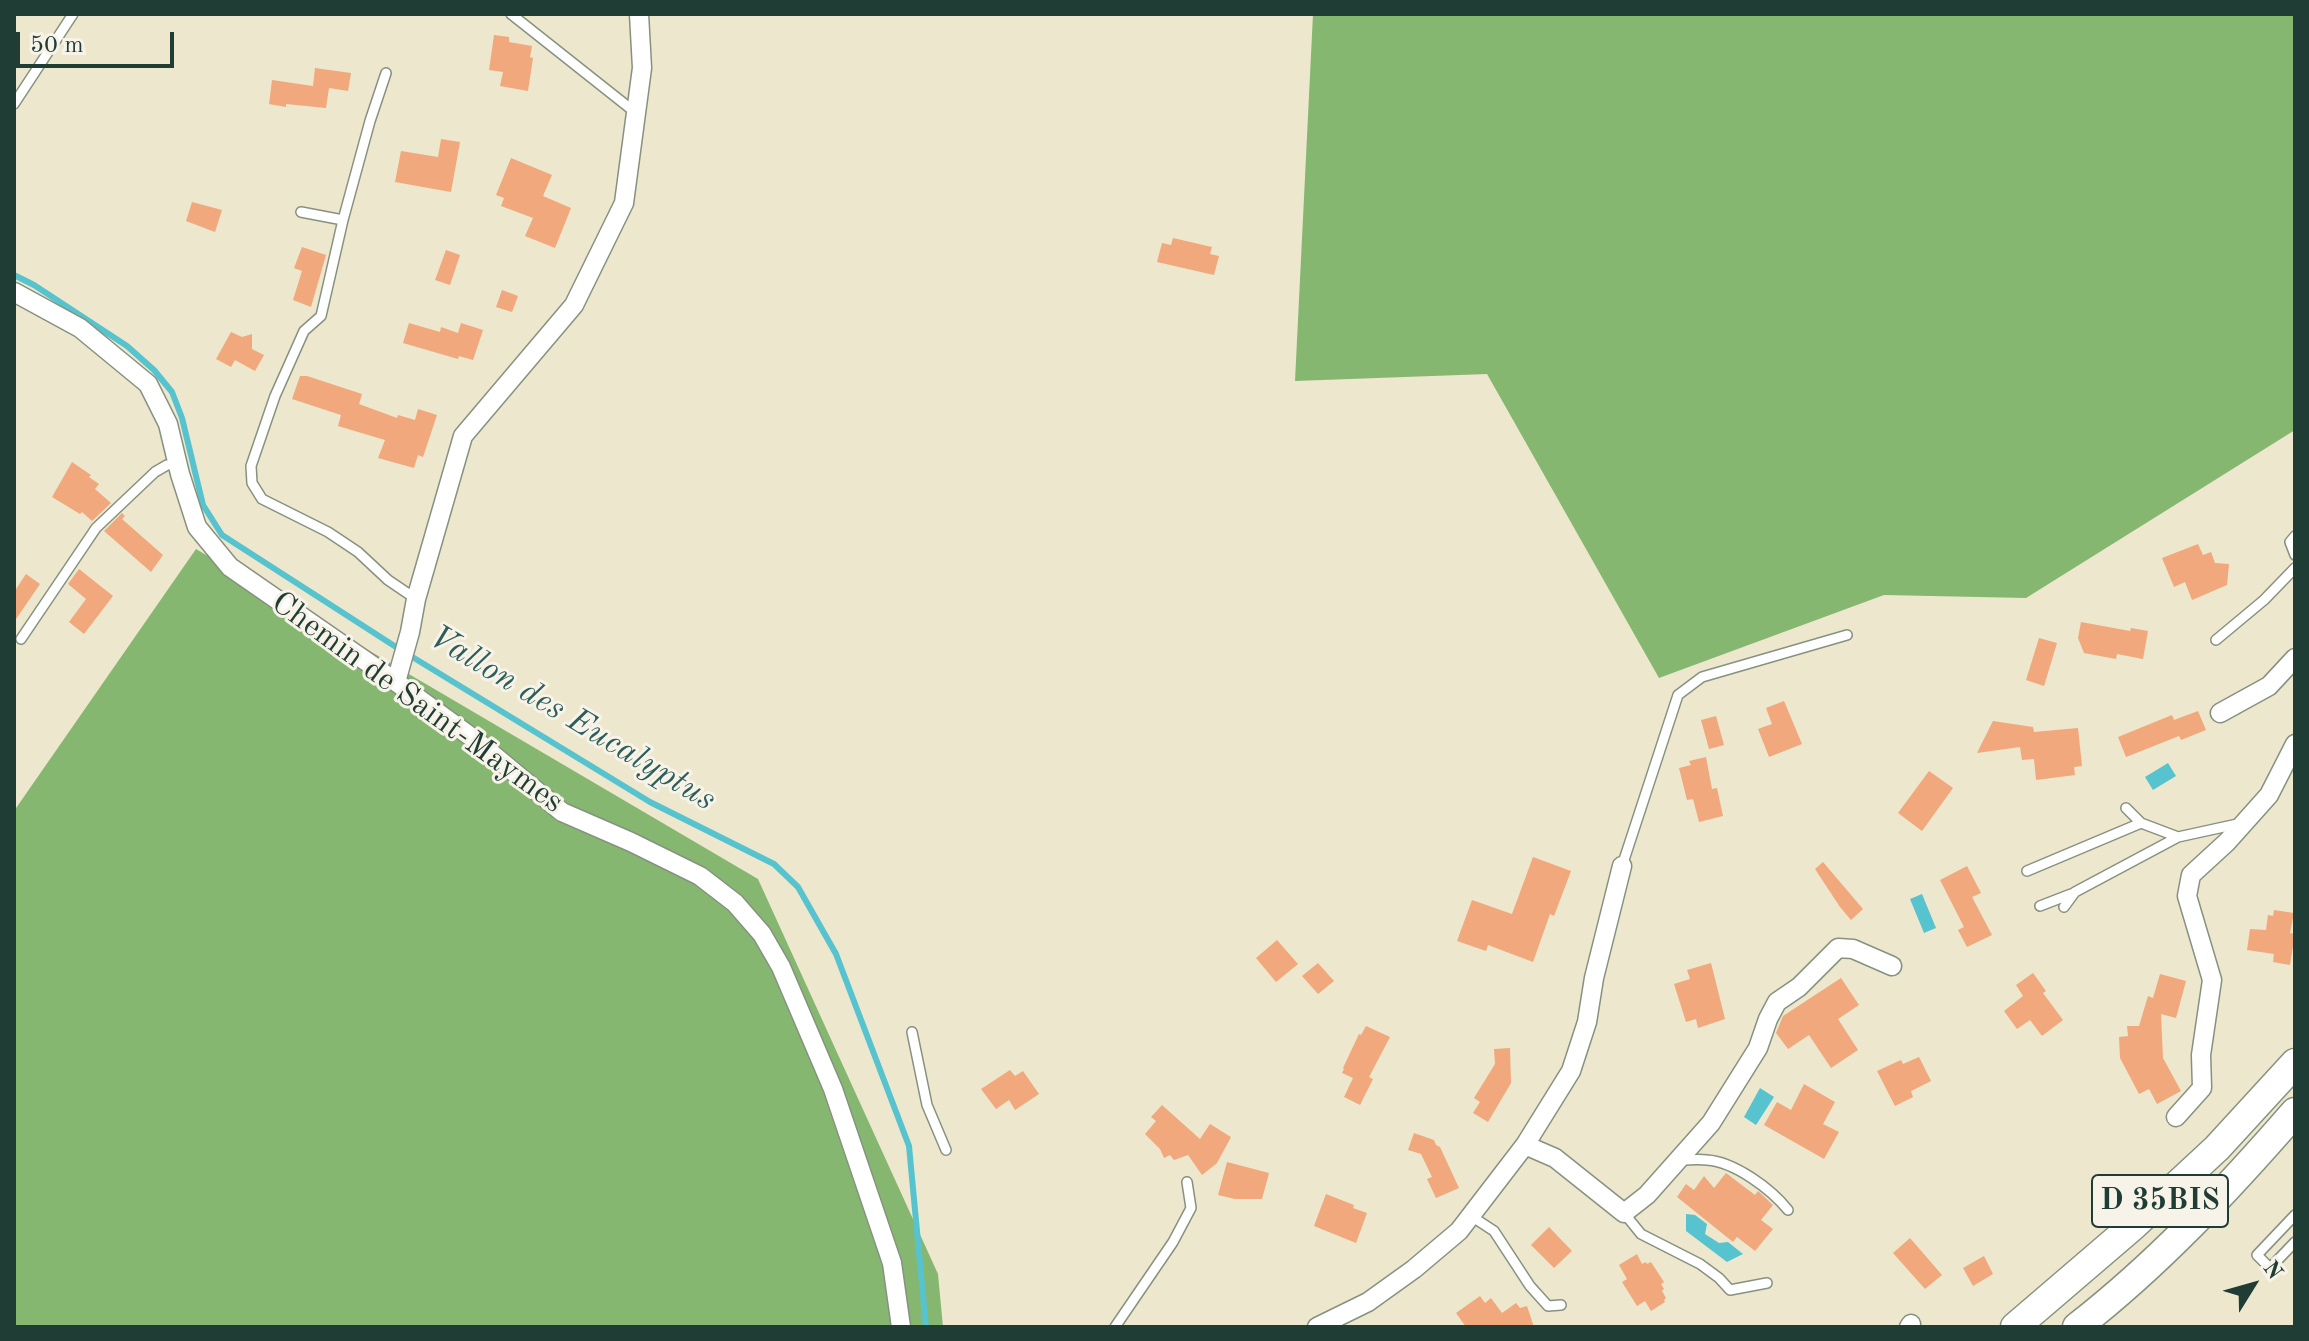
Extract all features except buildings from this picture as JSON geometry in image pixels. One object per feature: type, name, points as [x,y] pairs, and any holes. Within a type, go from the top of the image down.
[{"type":"main road","name":"D 35BIS","points":[[2015,1327],[2134,1225],[2217,1148],[2295,1063]]},
{"type":"main road","name":"D 35BIS","points":[[2077,1327],[2163,1253],[2243,1172],[2295,1112]]},
{"type":"street","points":[[396,682],[416,599],[463,436],[574,305],[624,203],[642,68],[639,14]]},
{"type":"street","name":"Chemin de Saint-Maymes","points":[[14,292],[80,328],[148,384],[168,424],[197,527],[230,567],[474,739],[562,812],[700,876],[735,903],[762,934],[781,967],[833,1089],[892,1263],[901,1327]]},
{"type":"street","points":[[2220,713],[2269,686],[2295,658]]},
{"type":"street","points":[[2176,1117],[2202,1088],[2201,1055],[2212,980],[2187,896],[2191,875],[2227,842],[2269,795],[2295,744]]},
{"type":"street","points":[[1317,1327],[1368,1302],[1459,1231],[1525,1145],[1571,1071],[1587,1022],[1594,978],[1622,866]]},
{"type":"street","points":[[1525,1145],[1555,1158],[1624,1213],[1647,1195],[1711,1123],[1758,1048],[1777,1002],[1799,987],[1838,948],[1853,949],[1892,966]]},
{"type":"lane","points":[[14,104],[73,14]]},
{"type":"lane","points":[[511,14],[636,113]]},
{"type":"lane","points":[[386,73],[343,220],[321,316],[304,331],[275,396],[251,466],[252,483],[262,499],[328,532],[416,599]]},
{"type":"lane","points":[[301,212],[343,220]]},
{"type":"lane","points":[[21,639],[96,528],[155,472],[167,465],[178,464]]},
{"type":"lane","points":[[2295,536],[2290,542],[2295,555]]},
{"type":"lane","points":[[2216,640],[2264,600],[2295,568]]},
{"type":"lane","points":[[1622,866],[1678,695],[1702,677],[1847,635]]},
{"type":"lane","points":[[2126,808],[2141,823],[2178,837]]},
{"type":"lane","points":[[2040,906],[2075,892],[2178,837],[2245,822]]},
{"type":"lane","points":[[2027,871],[2141,823]]},
{"type":"lane","points":[[2064,907],[2075,892]]},
{"type":"lane","points":[[912,1032],[927,1105],[946,1150]]},
{"type":"lane","points":[[1678,1161],[1710,1160],[1743,1172],[1788,1210]]},
{"type":"lane","points":[[1115,1327],[1173,1242],[1191,1208],[1187,1182]]},
{"type":"lane","points":[[1624,1213],[1641,1234],[1700,1264],[1730,1290],[1767,1283]]},
{"type":"lane","points":[[2295,1215],[2257,1255],[2270,1268],[2295,1242]]},
{"type":"lane","points":[[1471,1216],[1494,1231],[1530,1286],[1548,1306],[1561,1305]]},
{"type":"green space","points":[[1313,14],[2295,14],[2295,430],[2026,598],[1884,595],[1659,678],[1487,374],[1295,381]]},
{"type":"green space","points":[[196,549],[758,879],[938,1274],[943,1327],[14,1327],[14,811]]},
{"type":"water","points":[[2168,763],[2176,776],[2153,790],[2145,777]]},
{"type":"water","points":[[1922,894],[1936,928],[1924,933],[1910,899]]},
{"type":"water","points":[[1760,1088],[1774,1097],[1756,1125],[1744,1117]]},
{"type":"water","points":[[1686,1214],[1695,1215],[1707,1224],[1705,1234],[1719,1243],[1728,1242],[1743,1254],[1727,1262],[1686,1231]]},
{"type":"waterway","name":"Vallon des Eucalyptus","points":[[14,275],[127,346],[154,370],[172,392],[182,418],[203,505],[222,535],[396,647],[650,802],[774,864],[798,887],[836,954],[909,1146],[926,1327]]}]
